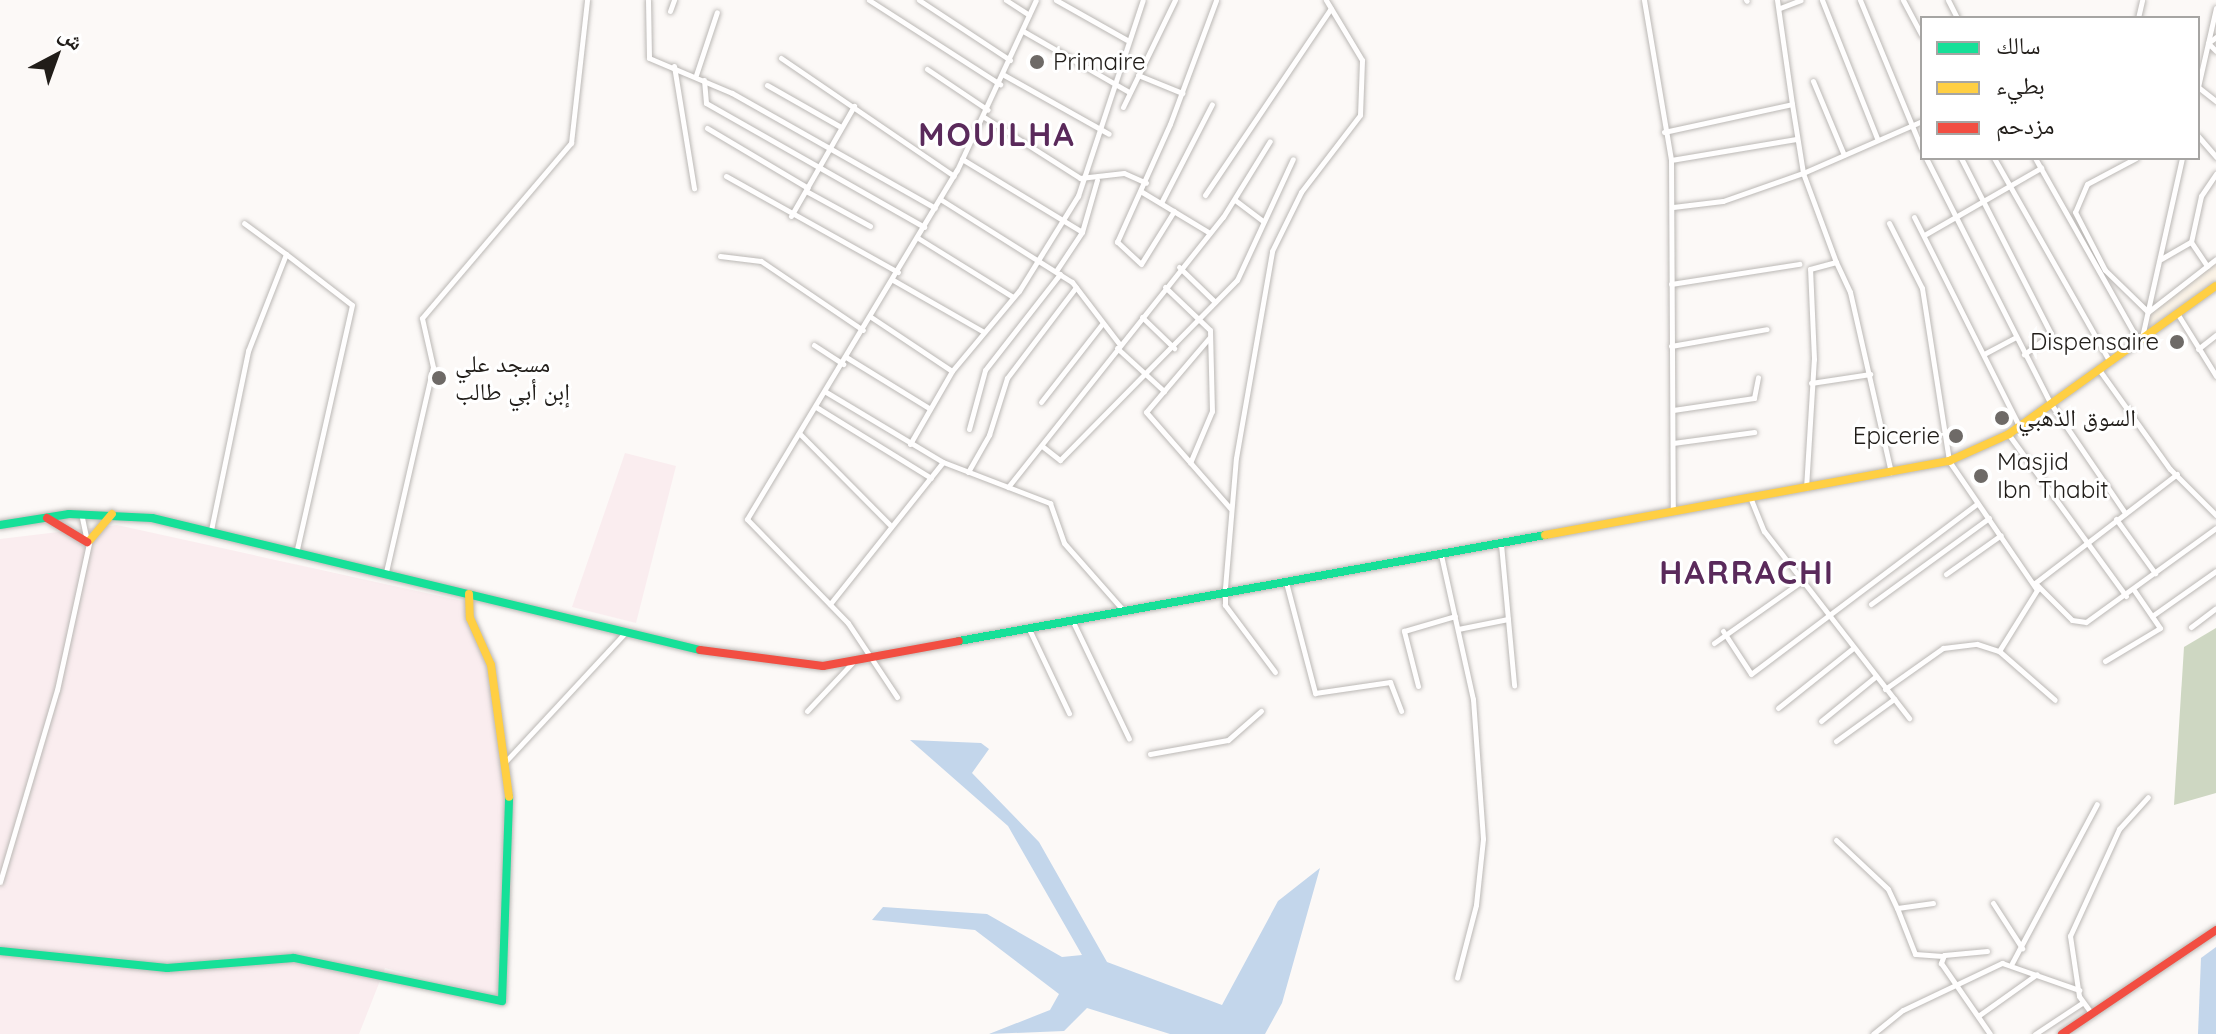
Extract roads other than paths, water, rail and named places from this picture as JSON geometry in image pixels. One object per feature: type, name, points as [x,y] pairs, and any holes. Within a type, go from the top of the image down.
[{"type":"main road","points":[[0,525],[81,513],[112,514],[211,530],[761,663],[853,662],[1287,586],[1949,461],[2009,434],[2216,286]]},
{"type":"main road","points":[[43,517],[88,543],[112,514]]},
{"type":"main road","points":[[0,951],[167,968],[294,958],[502,1001],[512,823],[491,665],[470,618],[469,594]]},
{"type":"main road","points":[[2062,1034],[2216,930]]},
{"type":"street","points":[[386,572],[433,367],[422,318],[571,143],[587,0]]},
{"type":"street","points":[[648,0],[649,58],[696,75],[935,208]]},
{"type":"street","points":[[670,11],[674,0]]},
{"type":"street","points":[[869,0],[1000,84]]},
{"type":"street","points":[[919,0],[1010,60]]},
{"type":"street","points":[[1006,0],[1029,15]]},
{"type":"street","points":[[897,697],[874,658],[830,604],[747,519],[954,176],[988,110],[1036,0]]},
{"type":"street","points":[[1056,0],[1127,40]]},
{"type":"street","points":[[910,444],[952,371],[1040,261],[1065,219],[1099,131],[1127,40],[1143,0]]},
{"type":"street","points":[[1123,107],[1174,2],[1165,0]]},
{"type":"street","points":[[1174,211],[1139,264],[1116,240],[1146,183],[1216,0]]},
{"type":"street","points":[[1275,672],[1225,597],[1231,510],[1272,251],[1301,192],[1360,115],[1362,60],[1326,0]]},
{"type":"street","points":[[1644,0],[1671,160],[1673,513]]},
{"type":"street","points":[[1777,0],[1803,173],[1836,262],[1870,374],[1891,473]]},
{"type":"street","points":[[1780,8],[1801,0]]},
{"type":"street","points":[[1822,0],[1877,138]]},
{"type":"street","points":[[1860,0],[1893,67],[1890,79],[1920,146]]},
{"type":"street","points":[[1903,0],[1920,31]]},
{"type":"street","points":[[1205,195],[1331,8]]},
{"type":"street","points":[[2200,78],[2216,8]]},
{"type":"street","points":[[696,75],[717,12]]},
{"type":"street","points":[[1022,31],[1129,92]]},
{"type":"street","points":[[2208,43],[2216,37]]},
{"type":"street","points":[[2208,43],[2216,51]]},
{"type":"street","points":[[781,58],[954,176]]},
{"type":"street","points":[[674,66],[694,188]]},
{"type":"street","points":[[927,69],[988,110]]},
{"type":"street","points":[[1004,75],[1109,134]]},
{"type":"street","points":[[1138,75],[1182,93]]},
{"type":"street","points":[[704,80],[706,103],[924,227]]},
{"type":"street","points":[[1813,81],[1844,155]]},
{"type":"street","points":[[767,85],[841,127]]},
{"type":"street","points":[[2200,89],[2216,101]]},
{"type":"street","points":[[1161,203],[1212,104]]},
{"type":"street","points":[[1664,132],[1792,104]]},
{"type":"street","points":[[791,216],[854,106]]},
{"type":"street","points":[[984,117],[1080,178],[1097,180],[1124,173],[1146,183]]},
{"type":"street","points":[[1673,207],[1723,201],[1803,173],[1877,138],[1920,122]]},
{"type":"street","points":[[707,128],[870,226]]},
{"type":"street","points":[[2200,138],[2216,157]]},
{"type":"street","points":[[1671,160],[1796,139]]},
{"type":"street","points":[[1008,487],[1235,200],[1270,141]]},
{"type":"street","points":[[962,159],[1082,232]]},
{"type":"street","points":[[1041,446],[1060,460],[1148,377],[1240,275],[1262,220],[1293,159]]},
{"type":"street","points":[[1927,160],[2051,404],[2125,513]]},
{"type":"street","points":[[1962,160],[2051,334],[2024,354]]},
{"type":"street","points":[[1995,160],[2110,362]]},
{"type":"street","points":[[2036,160],[2140,339]]},
{"type":"street","points":[[2132,160],[2087,184],[2075,212],[2100,263],[2148,312]]},
{"type":"street","points":[[2140,339],[2182,160]]},
{"type":"street","points":[[1926,234],[1956,220],[2041,168]]},
{"type":"street","points":[[2207,266],[2191,242],[2201,196],[2216,174]]},
{"type":"street","points":[[726,176],[791,216],[898,272]]},
{"type":"street","points":[[969,429],[985,370],[1058,272],[1082,232],[1097,180]]},
{"type":"street","points":[[1142,192],[1210,233]]},
{"type":"street","points":[[940,199],[1058,272],[1076,287],[1118,347],[1164,391]]},
{"type":"street","points":[[1235,200],[1262,220]]},
{"type":"street","points":[[1914,217],[1926,234],[2019,426]]},
{"type":"street","points":[[244,223],[352,305],[297,550]]},
{"type":"street","points":[[1889,223],[1922,288],[1949,461],[2035,583],[2079,623],[2126,596],[2216,528]]},
{"type":"street","points":[[918,238],[1013,297]]},
{"type":"street","points":[[2160,259],[2191,242]]},
{"type":"street","points":[[211,530],[248,351],[286,254]]},
{"type":"street","points":[[720,256],[761,261],[863,330]]},
{"type":"street","points":[[2148,312],[2216,259]]},
{"type":"street","points":[[1806,488],[1811,383],[1810,269],[1836,262]]},
{"type":"street","points":[[1671,284],[1799,264]]},
{"type":"street","points":[[1179,267],[1214,301]]},
{"type":"street","points":[[893,280],[982,331]]},
{"type":"street","points":[[968,472],[989,435],[1007,378],[1076,287]]},
{"type":"street","points":[[1165,287],[1201,318],[1209,338],[1212,411],[1190,463]]},
{"type":"street","points":[[2177,313],[2216,376]]},
{"type":"street","points":[[871,317],[952,371]]},
{"type":"street","points":[[1142,317],[1174,348]]},
{"type":"street","points":[[1041,402],[1102,324]]},
{"type":"street","points":[[1671,346],[1767,329]]},
{"type":"street","points":[[2198,349],[2216,335]]},
{"type":"street","points":[[1984,354],[2016,337]]},
{"type":"street","points":[[1209,338],[1146,412],[1231,510]]},
{"type":"street","points":[[814,345],[929,408]]},
{"type":"street","points":[[2099,370],[2177,474],[2216,515]]},
{"type":"street","points":[[1811,383],[1870,374]]},
{"type":"street","points":[[1673,410],[1754,398],[1758,377]]},
{"type":"street","points":[[826,392],[943,462],[1050,503],[1064,543],[1114,592],[1126,614]]},
{"type":"street","points":[[816,407],[931,478]]},
{"type":"street","points":[[1673,443],[1754,432]]},
{"type":"street","points":[[800,434],[890,524]]},
{"type":"street","points":[[2009,434],[2084,542],[2126,596]]},
{"type":"street","points":[[830,604],[890,524],[943,462]]},
{"type":"street","points":[[1999,651],[2032,600],[2035,583],[2084,542],[2177,474]]},
{"type":"street","points":[[1750,497],[1764,531],[1852,649],[1909,718]]},
{"type":"street","points":[[1723,631],[1751,674],[1977,504]]},
{"type":"street","points":[[81,513],[88,543]]},
{"type":"street","points":[[0,882],[57,690],[88,543],[98,513]]},
{"type":"street","points":[[1871,604],[1989,518]]},
{"type":"street","points":[[2116,519],[2156,573]]},
{"type":"street","points":[[1946,574],[2001,535]]},
{"type":"street","points":[[1501,544],[1514,685]]},
{"type":"street","points":[[1441,555],[1474,708],[1483,839],[1476,905],[1457,978]]},
{"type":"street","points":[[2152,616],[2216,571]]},
{"type":"street","points":[[1714,643],[1723,631],[1802,581]]},
{"type":"street","points":[[1287,586],[1315,693],[1390,682],[1401,711]]},
{"type":"street","points":[[2105,661],[2160,628],[2134,590]]},
{"type":"street","points":[[2191,627],[2216,608]]},
{"type":"street","points":[[1418,686],[1404,631],[1455,616]]},
{"type":"street","points":[[1458,629],[1508,619]]},
{"type":"street","points":[[1074,624],[1129,739]]},
{"type":"street","points":[[503,764],[627,631]]},
{"type":"street","points":[[1030,631],[1069,713]]},
{"type":"street","points":[[1885,689],[1955,643],[1999,651],[2055,700]]},
{"type":"street","points":[[1778,708],[1852,649]]},
{"type":"street","points":[[807,711],[853,662]]},
{"type":"street","points":[[1821,721],[1875,677]]},
{"type":"street","points":[[1836,741],[1894,699]]},
{"type":"street","points":[[1150,754],[1228,740],[1261,711]]},
{"type":"street","points":[[2092,1014],[2082,1003],[2079,990],[2070,944],[2073,923],[2119,829],[2148,797]]},
{"type":"street","points":[[1873,1034],[1955,983],[2012,963],[2097,804]]},
{"type":"street","points":[[1836,840],[1888,889],[1915,954],[1987,951]]},
{"type":"street","points":[[1897,908],[1933,903]]},
{"type":"street","points":[[1993,903],[2022,948]]},
{"type":"street","points":[[1944,955],[1941,963],[1990,1034]]},
{"type":"street","points":[[2012,963],[2079,990]]},
{"type":"street","points":[[1978,1016],[2038,974]]},
{"type":"street","points":[[2035,1034],[2082,1003]]},
{"type":"water","points":[[910,740],[981,743],[989,749],[972,773],[1039,842],[1107,962],[1222,1005],[1278,901],[1320,868],[1282,1003],[1265,1034],[1170,1034],[1087,1008],[1064,1031],[989,1034],[1050,1010],[1059,994],[975,930],[872,920],[883,907],[987,914],[1062,957],[1082,955],[1008,826]]},
{"type":"water","points":[[2216,947],[2216,1034],[2198,1034],[2201,958]]},
{"type":"place","name":"Primaire","points":[[1037,62]]},
{"type":"place","name":"Dispensaire","points":[[2177,342]]},
{"type":"place","name":"مسجد علي إبن أبي طالب","points":[[439,378]]},
{"type":"place","name":"السوق الذهبي","points":[[2002,418]]},
{"type":"place","name":"Epicerie","points":[[1956,436]]},
{"type":"place","name":"Masjid Ibn Thabit","points":[[1981,476]]},
{"type":"district","name":"MOUILHA","points":[[997,134]]},
{"type":"district","name":"HARRACHI","points":[[1747,572]]}]
